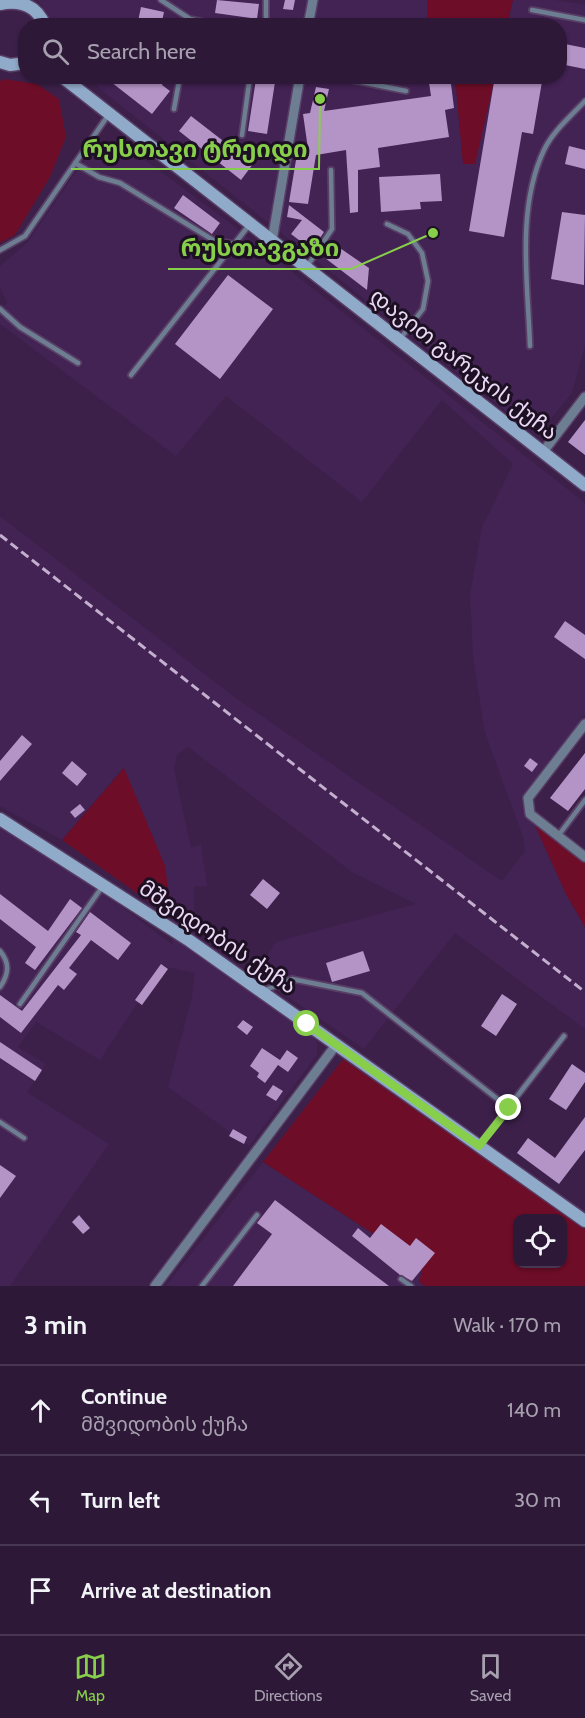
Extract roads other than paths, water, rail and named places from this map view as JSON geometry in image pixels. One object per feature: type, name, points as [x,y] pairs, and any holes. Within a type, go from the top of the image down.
[{"type":"main road","points":[[0,4],[24,1],[33,8],[40,18]]},
{"type":"main road","points":[[0,63],[18,64]]},
{"type":"main road","name":"დავით გარეჯის ქუჩა","points":[[71,84],[585,485]]},
{"type":"main road","name":"მშვიდობის ქუჩა","points":[[0,819],[190,941],[585,1221]]},
{"type":"street","points":[[310,18],[313,0]]},
{"type":"street","points":[[272,241],[299,84]]},
{"type":"street","points":[[543,452],[582,409],[585,398]]},
{"type":"street","points":[[584,726],[528,798],[530,814],[585,857]]},
{"type":"street","points":[[155,1286],[336,1045]]},
{"type":"lane","points":[[161,0],[188,18]]},
{"type":"lane","points":[[266,0],[266,18]]},
{"type":"lane","points":[[532,10],[585,20]]},
{"type":"lane","points":[[174,109],[179,84]]},
{"type":"lane","points":[[242,135],[249,84]]},
{"type":"lane","points":[[374,84],[406,90]]},
{"type":"lane","points":[[530,346],[527,228],[532,192],[544,150],[552,137],[585,101]]},
{"type":"lane","points":[[0,250],[25,236],[109,114]]},
{"type":"lane","points":[[75,163],[99,177],[120,183],[213,240],[233,244]]},
{"type":"lane","points":[[306,268],[332,229],[332,170]]},
{"type":"lane","points":[[130,375],[250,224]]},
{"type":"lane","points":[[387,224],[408,234],[422,253],[428,280],[423,309],[399,340]]},
{"type":"lane","points":[[0,309],[20,327],[78,363]]},
{"type":"lane","points":[[558,836],[585,801]]},
{"type":"lane","points":[[20,1004],[104,885]]},
{"type":"lane","points":[[0,951],[7,960],[7,976],[0,987]]},
{"type":"lane","points":[[261,992],[292,979],[362,993],[509,1108]]},
{"type":"lane","points":[[479,1146],[564,1036]]},
{"type":"lane","points":[[0,1122],[24,1138]]},
{"type":"lane","points":[[202,1286],[257,1215]]},
{"type":"lane","points":[[401,1279],[411,1286]]},
{"type":"railway","points":[[0,535],[585,992]]},
{"type":"place","name":"რუსთავი ტრეიდი","points":[[320,99]]},
{"type":"place","name":"რუსთავგაზი","points":[[433,233]]}]
